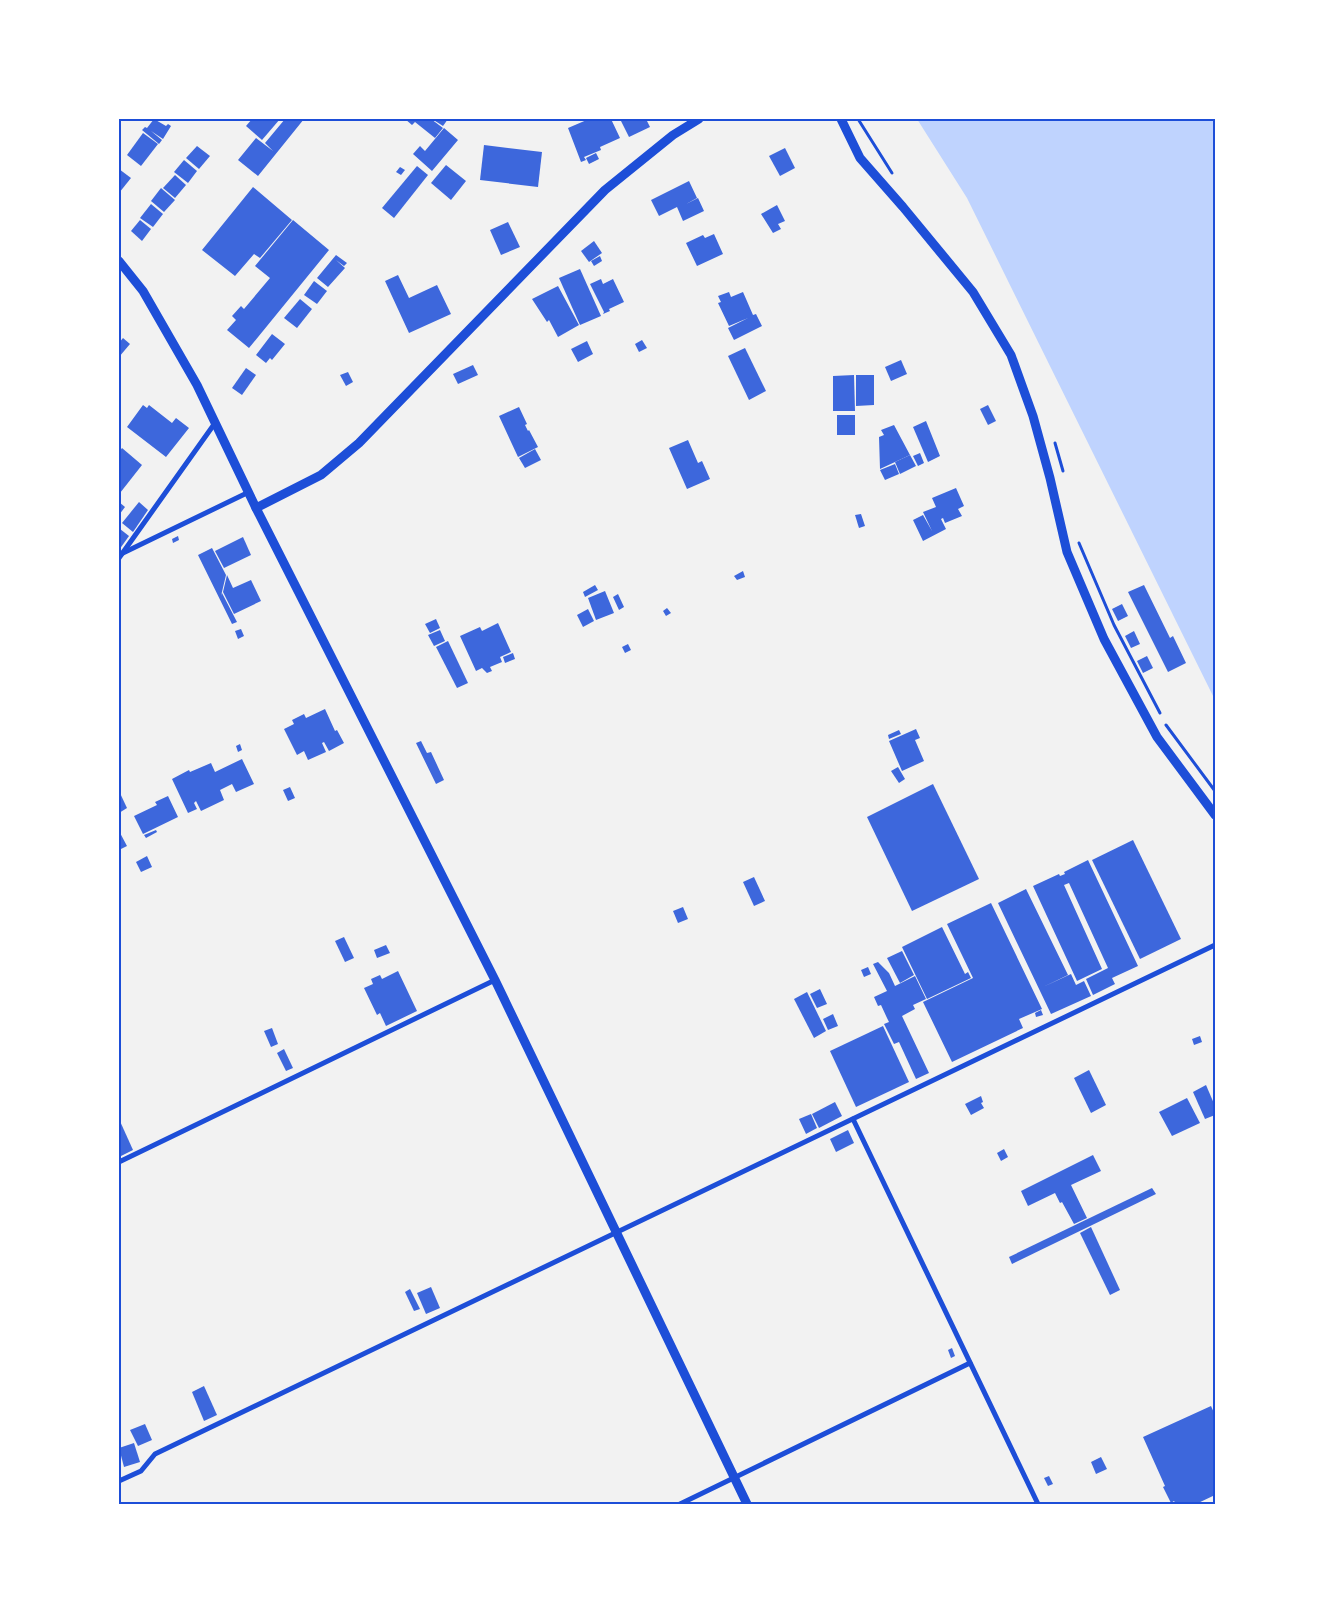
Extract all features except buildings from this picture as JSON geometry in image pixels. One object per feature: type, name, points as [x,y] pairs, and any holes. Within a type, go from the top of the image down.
[{"type":"street","points":[[256,508],[322,475],[359,443],[605,190],[673,135],[698,119]]},
{"type":"street","points":[[841,119],[860,158],[973,292],[1011,354],[1043,451],[1067,552],[1104,640],[1157,737],[1215,814]]},
{"type":"street","points":[[119,261],[143,291],[197,384],[248,492],[495,980],[747,1504]]},
{"type":"street","points":[[121,555],[215,423]]},
{"type":"street","points":[[121,555],[248,492]]},
{"type":"street","points":[[119,1481],[141,1471],[154,1454],[1215,945]]},
{"type":"street","points":[[119,1162],[495,980]]},
{"type":"street","points":[[853,1119],[1038,1504]]},
{"type":"street","points":[[680,1504],[970,1363]]},
{"type":"water","points":[[917,119],[1215,119],[1215,700],[967,198]]}]
